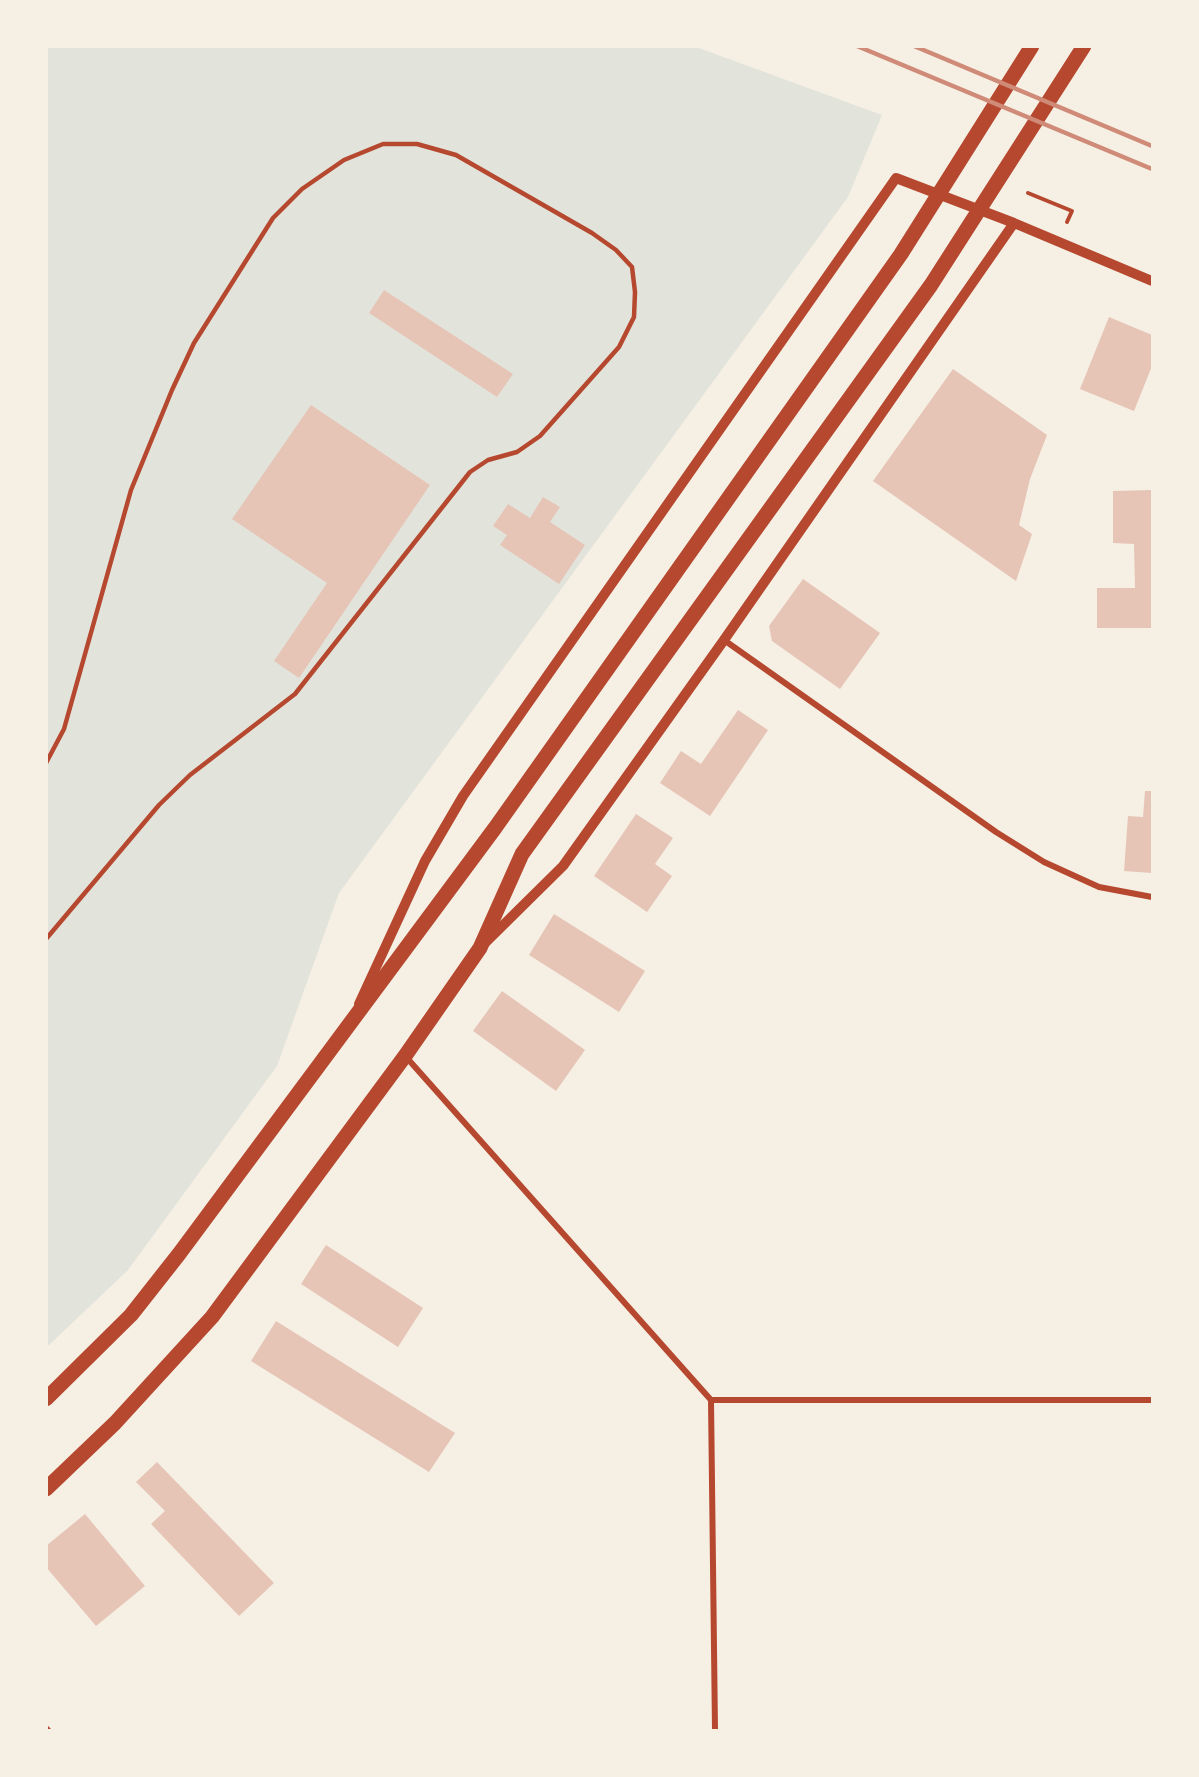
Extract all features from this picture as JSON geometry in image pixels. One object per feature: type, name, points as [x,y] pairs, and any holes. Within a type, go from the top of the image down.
[{"type":"main road","points":[[48,1396],[131,1315],[495,828],[901,254],[1032,46]]},
{"type":"main road","points":[[46,1489],[115,1423],[212,1317],[405,1056],[480,948],[522,854],[931,285],[1084,46]]},
{"type":"street","points":[[348,1026],[425,861],[463,796],[896,178],[1014,223],[1152,281]]},
{"type":"street","points":[[480,948],[562,866],[724,640],[1014,223]]},
{"type":"street","points":[[724,640],[996,832],[1044,862],[1099,886],[1152,897]]},
{"type":"street","points":[[405,1056],[711,1400],[715,1731]]},
{"type":"street","points":[[711,1400],[1152,1400]]},
{"type":"lane","points":[[46,763],[64,729],[131,490],[172,390],[194,344],[273,218],[302,189],[344,160],[383,144],[417,144],[456,155],[592,233],[616,250],[632,267],[635,292],[634,317],[619,347],[540,436],[517,452],[488,460],[470,472],[295,694],[190,776],[159,805],[46,939]]},
{"type":"path","points":[[1028,193],[1072,212]]},
{"type":"shaded area","points":[[47,47],[696,47],[882,115],[848,197],[339,893],[277,1066],[128,1270],[47,1347]]},
{"type":"building","points":[[384,290],[513,374],[497,397],[369,313]]},
{"type":"building","points":[[1109,317],[1152,335],[1152,366],[1134,411],[1080,389]]},
{"type":"building","points":[[953,369],[1047,435],[1030,479],[1019,525],[1032,534],[1016,581],[873,481]]},
{"type":"building","points":[[311,405],[430,485],[299,678],[274,661],[327,583],[232,519]]},
{"type":"building","points":[[1152,490],[1152,628],[1097,628],[1097,588],[1135,588],[1134,544],[1113,543],[1113,491]]},
{"type":"building","points":[[543,497],[560,507],[550,522],[585,545],[559,584],[500,545],[507,535],[493,526],[508,504],[530,518]]},
{"type":"building","points":[[803,579],[880,633],[840,689],[772,641],[769,626]]},
{"type":"building","points":[[738,710],[768,730],[710,816],[660,783],[681,751],[701,764]]},
{"type":"building","points":[[1145,791],[1152,791],[1152,873],[1124,871],[1128,816],[1143,817]]},
{"type":"building","points":[[636,814],[673,838],[655,864],[672,876],[647,912],[594,876]]},
{"type":"building","points":[[554,914],[645,971],[619,1012],[529,955]]},
{"type":"building","points":[[502,991],[585,1050],[556,1091],[473,1031]]},
{"type":"building","points":[[326,1245],[423,1308],[398,1347],[301,1284]]},
{"type":"building","points":[[276,1321],[455,1433],[429,1472],[251,1361]]},
{"type":"building","points":[[157,1462],[274,1583],[239,1616],[151,1524],[165,1511],[136,1482]]},
{"type":"building","points":[[85,1514],[145,1586],[96,1626],[46,1567],[46,1546]]},
{"type":"railway","points":[[857,46],[1152,169]]},
{"type":"railway","points":[[914,46],[1152,146]]}]
